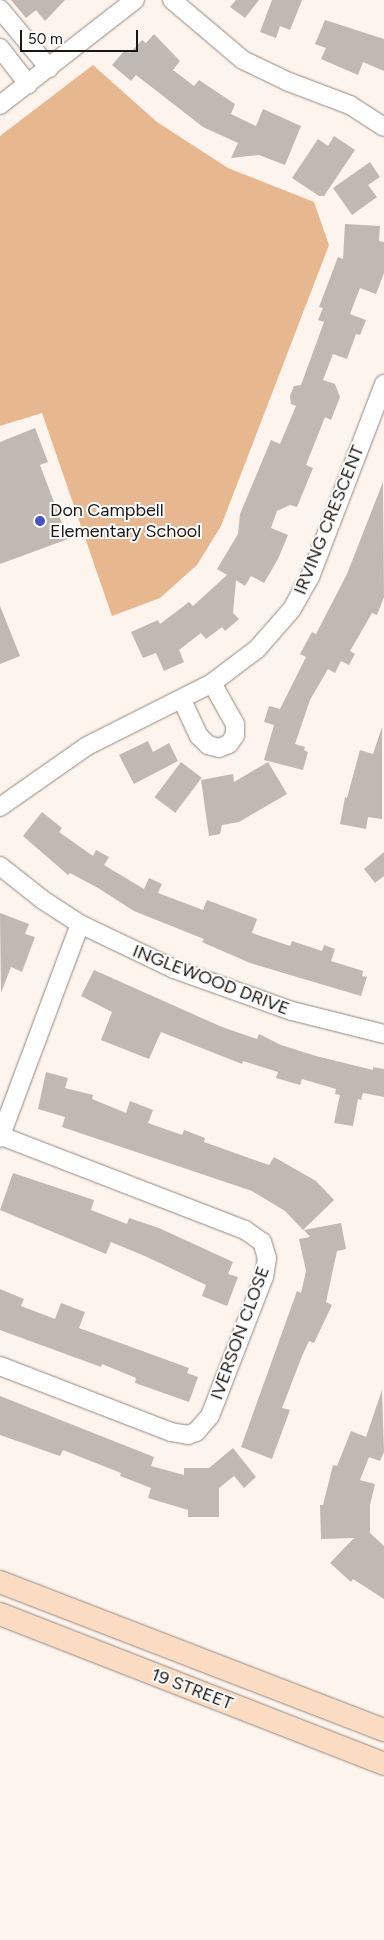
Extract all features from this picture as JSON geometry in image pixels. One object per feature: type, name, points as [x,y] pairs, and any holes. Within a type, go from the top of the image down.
[{"type":"main road","name":"19 STREET","points":[[0,1582],[384,1730]]},
{"type":"main road","name":"19 STREET","points":[[0,1614],[384,1764]]},
{"type":"street","points":[[0,105],[134,0]]},
{"type":"street","points":[[172,0],[243,60],[289,82],[350,105],[384,127]]},
{"type":"street","points":[[0,9],[49,68]]},
{"type":"street","points":[[0,48],[28,84]]},
{"type":"street","name":"IRVING CRESCENT","points":[[0,807],[87,746],[182,700],[212,683],[257,649],[292,609],[310,577],[380,406],[384,384]]},
{"type":"street","points":[[182,700],[198,736],[208,745],[219,748],[229,744],[235,735],[235,724],[212,683]]},
{"type":"street","name":"INGLEWOOD DRIVE","points":[[0,866],[43,900],[80,924],[174,969],[226,990],[292,1011],[384,1034]]},
{"type":"street","name":"IVERSON CLOSE","points":[[0,1366],[171,1432],[188,1435],[196,1432],[210,1416],[264,1277],[267,1258],[262,1242],[245,1230],[0,1137],[80,924]]},
{"type":"shaded area","points":[[93,65],[157,122],[228,168],[314,202],[329,245],[221,526],[197,565],[160,598],[112,616],[42,413],[0,426],[0,136]]},
{"type":"building","points":[[11,0],[65,0],[45,21],[36,10],[26,18]]},
{"type":"building","points":[[236,0],[259,0],[245,18],[230,7]]},
{"type":"building","points":[[272,0],[302,0],[290,30],[280,26],[276,38],[260,32]]},
{"type":"building","points":[[325,20],[384,39],[384,71],[363,62],[358,75],[321,59],[326,48],[315,44]]},
{"type":"building","points":[[154,34],[180,61],[173,70],[194,86],[199,80],[235,104],[231,114],[256,126],[263,109],[301,126],[285,165],[259,155],[231,158],[238,143],[203,127],[136,75],[131,81],[112,65],[125,50],[130,53],[142,40],[146,43]]},
{"type":"building","points":[[334,136],[355,150],[324,196],[319,196],[292,178],[318,139],[328,146]]},
{"type":"building","points":[[370,162],[380,177],[368,185],[377,197],[352,215],[333,188]]},
{"type":"building","points":[[345,224],[380,226],[379,241],[384,242],[384,273],[376,294],[360,288],[350,314],[366,320],[360,335],[356,334],[347,359],[333,354],[323,380],[335,384],[340,397],[331,420],[325,417],[306,465],[313,468],[297,507],[290,505],[277,511],[271,528],[288,535],[278,559],[264,583],[251,576],[245,586],[236,580],[233,613],[239,619],[225,631],[222,627],[206,639],[201,633],[179,650],[184,662],[164,671],[156,653],[143,658],[131,632],[158,620],[160,624],[189,602],[193,606],[227,575],[217,569],[238,534],[240,514],[271,440],[280,444],[296,406],[291,404],[290,396],[294,386],[301,385],[324,322],[318,320],[323,308],[319,307],[338,257],[343,259]]},
{"type":"building","points":[[35,428],[48,462],[40,465],[68,539],[0,564],[0,442]]},
{"type":"building","points":[[383,482],[384,597],[377,615],[372,613],[350,651],[355,654],[349,665],[341,661],[335,673],[328,669],[310,700],[295,744],[305,747],[304,750],[308,752],[303,770],[264,760],[274,725],[264,722],[269,706],[280,709],[306,657],[300,654],[312,632],[316,634],[347,574]]},
{"type":"building","points":[[0,606],[20,656],[0,664]]},
{"type":"building","points":[[382,727],[382,819],[368,817],[366,829],[340,824],[345,797],[347,798],[360,750],[373,754]]},
{"type":"building","points":[[148,741],[153,752],[169,743],[178,761],[134,784],[119,755]]},
{"type":"building","points":[[181,762],[202,778],[175,813],[155,797]]},
{"type":"building","points":[[268,762],[287,794],[239,822],[222,825],[220,834],[209,836],[201,780],[233,774],[234,782]]},
{"type":"building","points":[[42,812],[62,828],[59,832],[93,856],[96,850],[109,857],[104,865],[144,889],[149,878],[162,884],[158,893],[203,910],[207,900],[257,919],[252,933],[290,946],[292,941],[322,951],[324,945],[335,949],[331,961],[363,971],[362,976],[367,977],[361,996],[250,963],[202,942],[204,939],[134,911],[98,888],[70,873],[68,875],[23,836]]},
{"type":"building","points":[[384,852],[384,876],[375,883],[364,869]]},
{"type":"building","points":[[0,913],[29,924],[25,934],[35,937],[22,972],[11,967],[1,993]]},
{"type":"building","points":[[94,970],[222,1027],[257,1039],[259,1034],[281,1045],[316,1056],[373,1070],[373,1067],[384,1069],[384,1097],[363,1093],[361,1100],[358,1099],[353,1126],[334,1123],[340,1095],[335,1094],[336,1089],[302,1079],[300,1085],[276,1078],[278,1072],[243,1061],[242,1064],[161,1032],[149,1059],[101,1040],[112,1012],[81,996]]},
{"type":"building","points":[[46,1072],[68,1078],[65,1088],[93,1095],[92,1099],[126,1113],[130,1101],[153,1110],[148,1123],[182,1135],[184,1130],[205,1138],[204,1142],[269,1165],[274,1157],[316,1181],[334,1200],[303,1230],[285,1211],[252,1191],[62,1127],[65,1117],[38,1109]]},
{"type":"building","points":[[13,1173],[94,1200],[91,1210],[127,1224],[129,1218],[159,1228],[233,1262],[228,1274],[238,1277],[227,1306],[202,1296],[206,1285],[147,1257],[111,1242],[106,1254],[0,1210]]},
{"type":"building","points":[[341,1223],[346,1249],[337,1251],[326,1302],[332,1305],[314,1343],[309,1341],[302,1356],[282,1408],[290,1410],[272,1459],[241,1447],[297,1291],[301,1293],[306,1271],[299,1239],[310,1237],[304,1230]]},
{"type":"building","points":[[0,1289],[24,1299],[21,1306],[55,1319],[61,1303],[85,1312],[79,1328],[189,1368],[187,1373],[198,1377],[189,1402],[135,1383],[136,1378],[102,1364],[101,1367],[0,1330]]},
{"type":"building","points":[[382,1390],[384,1452],[380,1461],[369,1457],[360,1480],[375,1484],[370,1505],[370,1533],[384,1546],[384,1599],[353,1579],[351,1582],[330,1563],[354,1538],[321,1539],[320,1505],[323,1505],[333,1465],[337,1466],[351,1431],[366,1437]]},
{"type":"building","points":[[0,1396],[154,1457],[151,1466],[184,1475],[184,1468],[209,1468],[233,1448],[256,1477],[244,1488],[234,1476],[219,1488],[219,1517],[188,1517],[188,1510],[148,1498],[151,1488],[120,1476],[121,1473],[63,1450],[60,1456],[0,1435]]},
{"type":"place","name":"Don Campbell Elementary School","points":[[40,521]]}]
